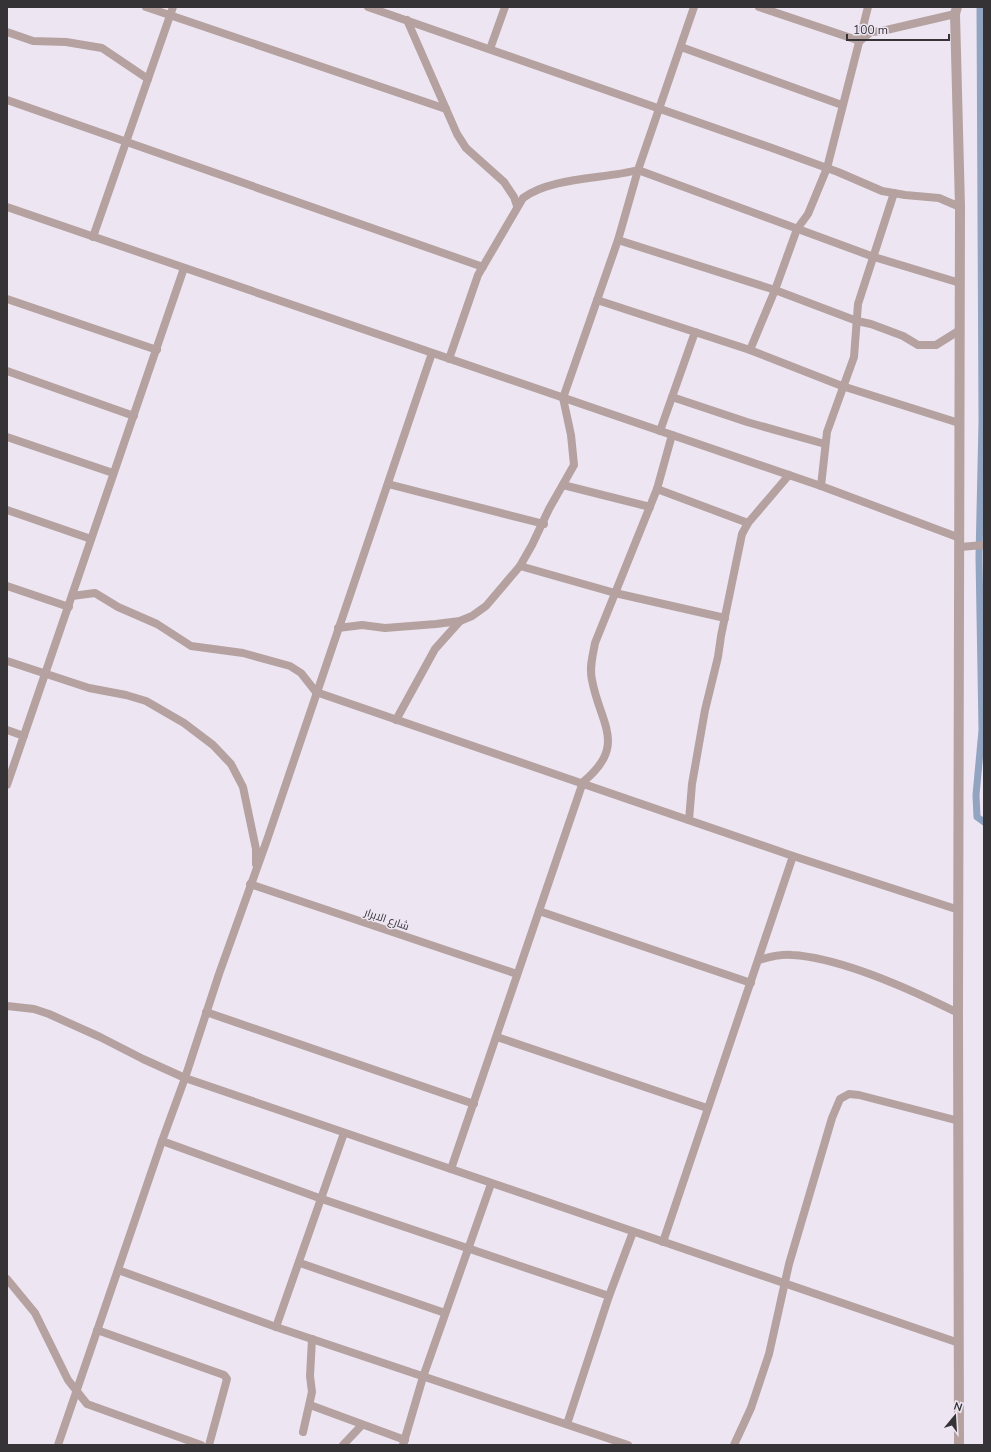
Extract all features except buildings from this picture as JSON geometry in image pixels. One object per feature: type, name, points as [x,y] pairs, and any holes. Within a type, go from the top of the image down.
[{"type":"street","points":[[146,7],[446,109]]},
{"type":"street","points":[[93,237],[173,7]]},
{"type":"street","points":[[368,7],[827,168],[882,191],[938,198],[960,207]]},
{"type":"street","points":[[490,49],[505,7]]},
{"type":"street","points":[[338,628],[362,625],[385,628],[460,621],[472,616],[486,606],[520,566],[544,524],[549,509],[574,465],[571,435],[563,398],[618,240],[638,170],[660,110],[694,7]]},
{"type":"street","points":[[758,7],[860,41]]},
{"type":"street","points":[[750,350],[775,290],[797,229],[808,214],[827,168],[868,7]]},
{"type":"street","points":[[860,41],[871,32],[882,31],[956,10],[960,207],[958,1013],[959,1445]]},
{"type":"street","points":[[407,20],[457,134],[466,148],[504,182],[514,197],[517,206]]},
{"type":"street","points":[[7,32],[32,41],[66,42],[102,48],[148,79]]},
{"type":"street","points":[[681,47],[842,105]]},
{"type":"street","points":[[7,100],[482,267]]},
{"type":"street","points":[[449,359],[482,267],[517,206],[530,192],[551,185],[619,175],[638,170],[874,257],[960,283]]},
{"type":"street","points":[[820,486],[825,444],[842,386],[849,373],[854,357],[858,304],[894,193]]},
{"type":"street","points":[[7,207],[789,475],[960,542],[984,545]]},
{"type":"street","points":[[618,240],[775,290],[857,321],[871,324],[903,336],[918,345],[936,345],[960,330]]},
{"type":"street","points":[[7,785],[184,268]]},
{"type":"street","points":[[7,299],[157,350]]},
{"type":"street","points":[[597,300],[750,350],[842,386],[959,423]]},
{"type":"street","points":[[660,431],[696,332]]},
{"type":"street","points":[[58,1445],[185,1078],[250,884],[267,840],[432,353]]},
{"type":"street","points":[[7,371],[134,416]]},
{"type":"street","points":[[672,397],[747,422],[825,444]]},
{"type":"street","points":[[451,1169],[583,782],[596,770],[608,752],[606,727],[592,680],[591,664],[595,643],[657,490],[672,435]]},
{"type":"street","points":[[7,437],[113,473]]},
{"type":"street","points":[[688,820],[692,784],[704,710],[718,657],[742,534],[748,524],[789,475]]},
{"type":"street","points":[[388,484],[544,524]]},
{"type":"street","points":[[563,485],[650,507]]},
{"type":"street","points":[[657,490],[748,524]]},
{"type":"street","points":[[7,510],[91,539]]},
{"type":"street","points":[[520,566],[615,593],[725,618]]},
{"type":"street","points":[[7,586],[69,607]]},
{"type":"street","points":[[72,596],[95,593],[118,607],[157,624],[191,646],[243,654],[290,666],[301,673],[316,692],[583,782],[793,856],[959,910]]},
{"type":"street","points":[[396,720],[436,649],[448,632],[460,621]]},
{"type":"street","points":[[7,661],[88,688],[126,695],[146,701],[184,723],[213,745],[231,764],[243,786],[256,848],[256,868]]},
{"type":"street","points":[[7,730],[24,736]]},
{"type":"street","points":[[662,1242],[759,960],[793,856]]},
{"type":"street","name":"شارع الابرار","points":[[250,884],[517,974]]},
{"type":"street","points":[[540,911],[751,983]]},
{"type":"street","points":[[759,960],[791,954],[815,958],[843,966],[918,993],[958,1013]]},
{"type":"street","points":[[7,1006],[34,1009],[49,1014],[100,1037],[142,1060],[185,1078],[959,1343]]},
{"type":"street","points":[[206,1012],[474,1104]]},
{"type":"street","points":[[497,1037],[707,1108]]},
{"type":"street","points":[[734,1445],[751,1408],[767,1360],[789,1264],[832,1118],[840,1100],[843,1096],[848,1094],[859,1095],[959,1121]]},
{"type":"street","points":[[276,1327],[300,1263],[344,1133]]},
{"type":"street","points":[[162,1141],[322,1199],[609,1296]]},
{"type":"street","points":[[310,1405],[404,1442],[423,1377],[491,1184]]},
{"type":"street","points":[[567,1424],[609,1296],[633,1232]]},
{"type":"street","points":[[300,1263],[445,1313]]},
{"type":"street","points":[[118,1270],[276,1327],[628,1445]]},
{"type":"street","points":[[7,1279],[35,1313],[60,1364],[76,1392],[87,1404],[94,1408],[201,1445]]},
{"type":"street","points":[[97,1330],[224,1375],[227,1379],[209,1445]]},
{"type":"street","points":[[303,1432],[312,1392],[310,1376],[312,1339]]},
{"type":"street","points":[[343,1445],[362,1425]]},
{"type":"waterway","points":[[980,7],[982,422],[979,557],[982,730],[976,795],[977,817],[984,822]]}]
